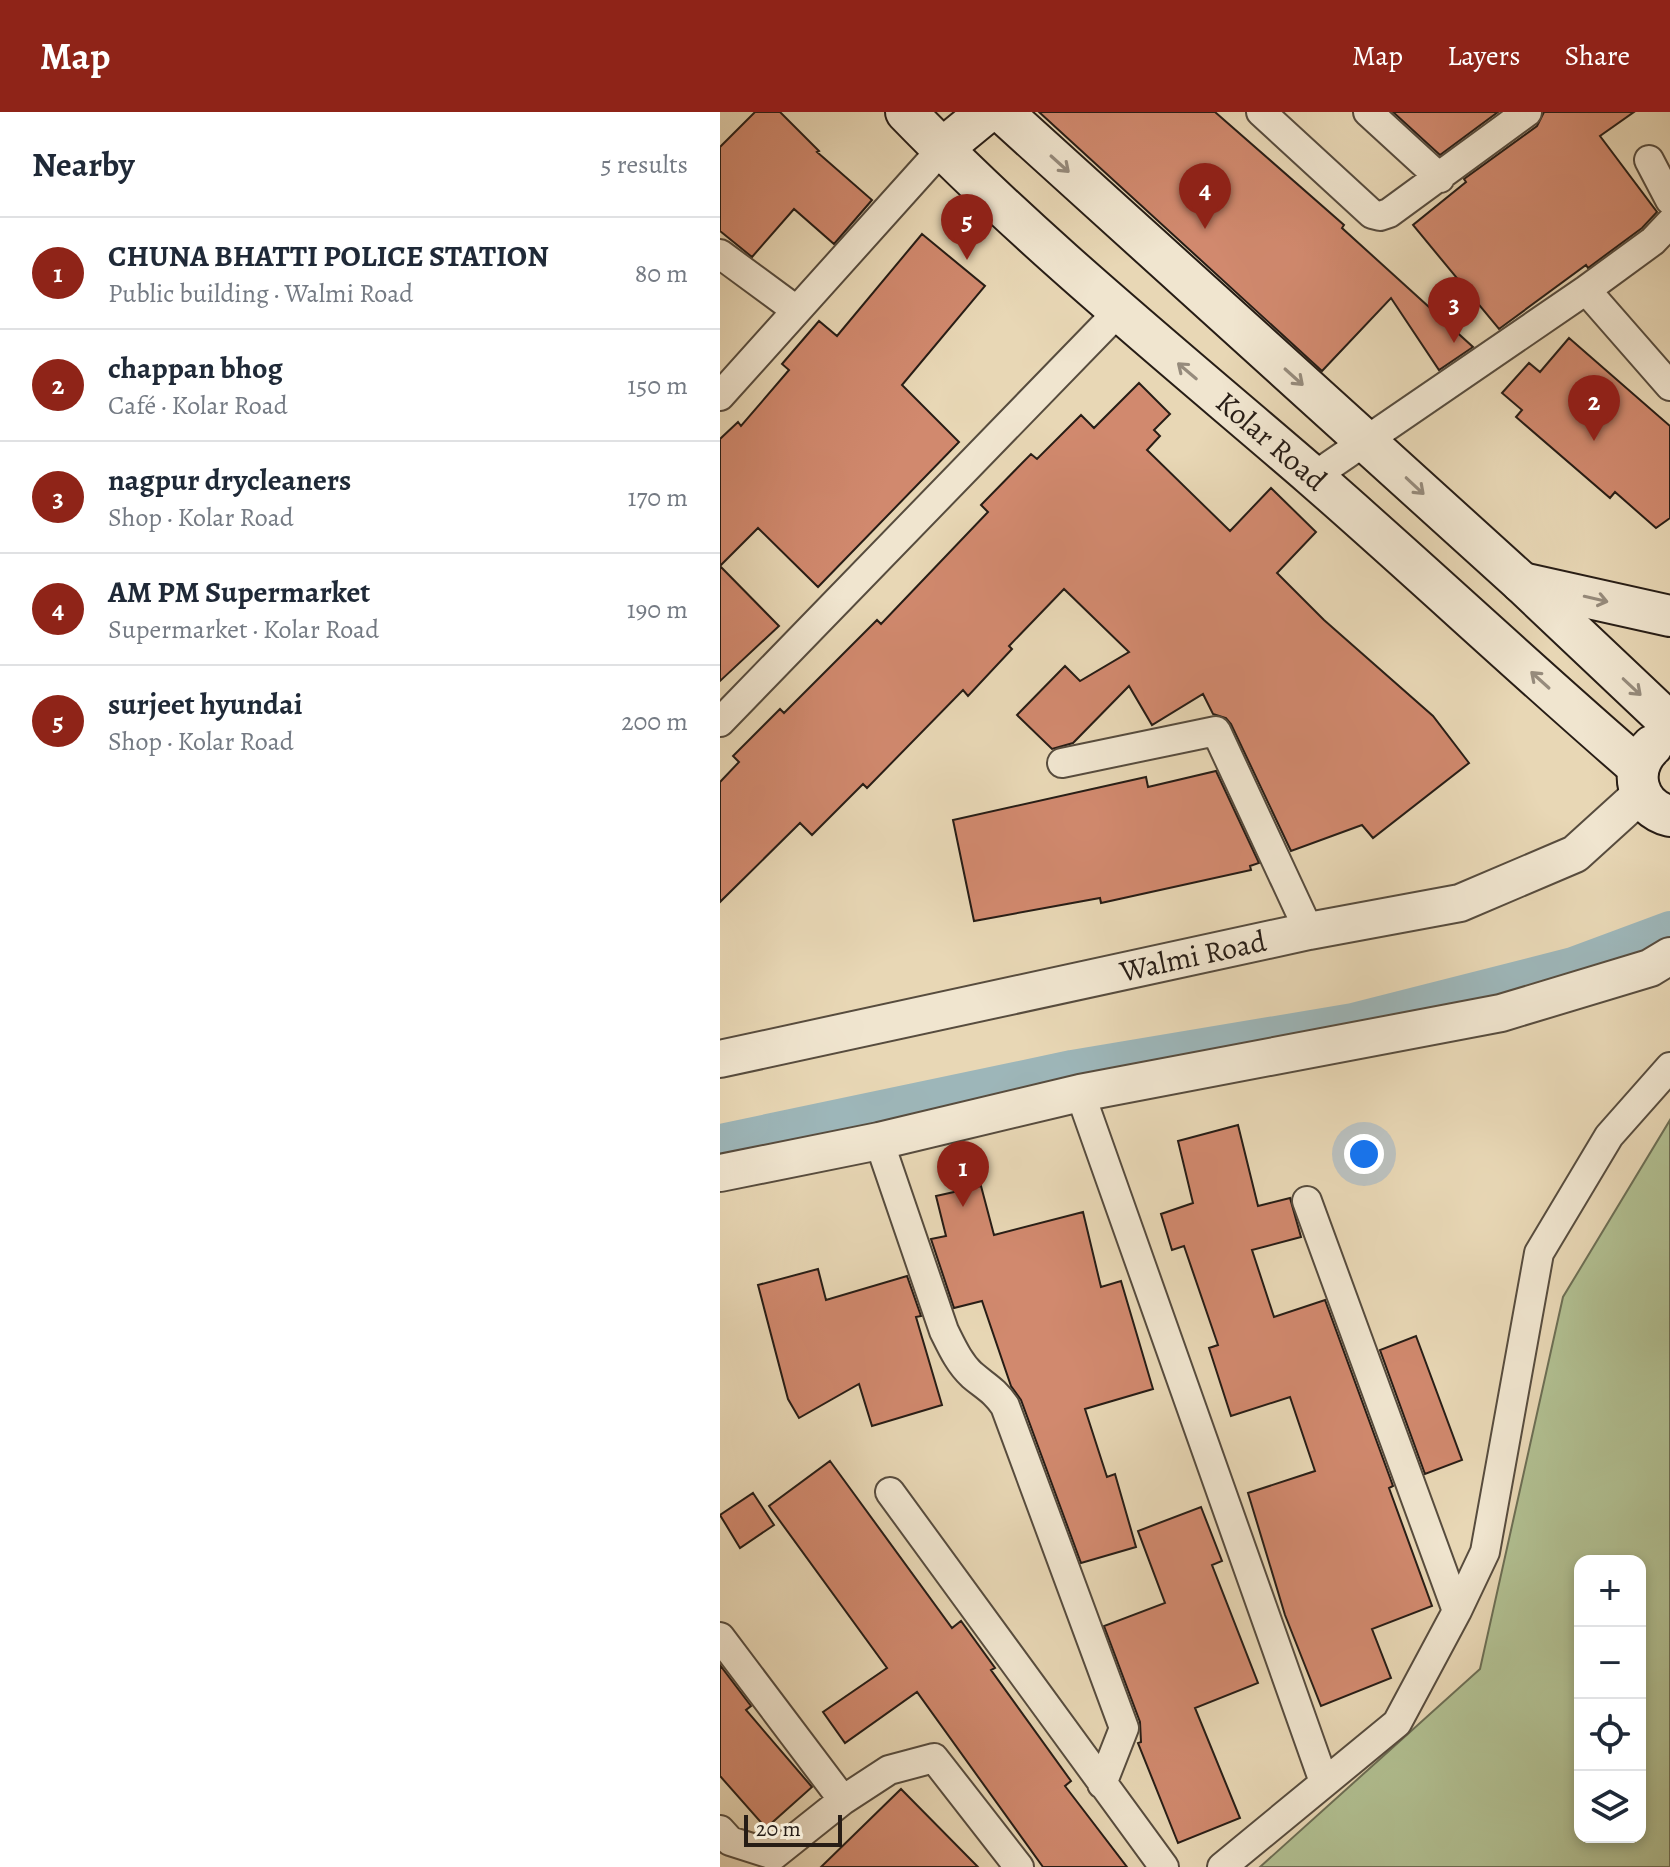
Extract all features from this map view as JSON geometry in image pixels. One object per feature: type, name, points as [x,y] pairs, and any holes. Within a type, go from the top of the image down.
[{"type":"main road","name":"Kolar Road","points":[[906,112],[1118,312],[1313,477],[1598,732],[1649,793]]},
{"type":"main road","points":[[942,149],[987,112]]},
{"type":"main road","points":[[1002,112],[1367,441],[1670,723]]},
{"type":"main road","points":[[1522,583],[1670,616]]},
{"type":"main road","points":[[1649,793],[1644,754],[1654,743],[1670,736]]},
{"type":"street","points":[[1261,112],[1372,214],[1380,216],[1440,178],[1527,112]]},
{"type":"street","points":[[1368,112],[1440,178]]},
{"type":"street","points":[[720,396],[942,149]]},
{"type":"street","points":[[1649,160],[1670,200]]},
{"type":"street","points":[[1313,477],[1653,241],[1667,236]]},
{"type":"street","points":[[720,254],[796,310]]},
{"type":"street","points":[[1586,290],[1670,386]]},
{"type":"street","points":[[720,722],[1118,312]]},
{"type":"street","points":[[1062,763],[1216,731],[1309,931]]},
{"type":"street","name":"Walmi Road","points":[[720,1059],[1309,931],[1460,903],[1575,854],[1649,793]]},
{"type":"street","points":[[720,1173],[879,1141],[1080,1093],[1501,1013],[1650,968],[1670,956]]},
{"type":"street","points":[[1222,1867],[1397,1723],[1485,1552],[1539,1253],[1609,1136],[1670,1067]]},
{"type":"street","points":[[1080,1093],[1324,1782]]},
{"type":"street","points":[[879,1141],[944,1331],[956,1356],[973,1376],[992,1388],[1005,1406],[1124,1728],[1102,1784]]},
{"type":"street","points":[[1307,1201],[1457,1611]]},
{"type":"street","points":[[890,1492],[1164,1867]]},
{"type":"street","points":[[720,1637],[843,1800]]},
{"type":"street","points":[[720,1830],[730,1841],[774,1855],[843,1800],[889,1770],[934,1758],[1019,1867]]},
{"type":"green space","points":[[1670,1120],[1670,1867],[1260,1867],[1480,1669],[1563,1297]]},
{"type":"building","points":[[755,112],[780,112],[817,152],[872,200],[834,244],[794,209],[752,257],[720,231],[720,147]]},
{"type":"building","points":[[1039,112],[1215,112],[1344,225],[1342,228],[1473,347],[1439,370],[1391,298],[1322,371]]},
{"type":"building","points":[[1393,112],[1498,112],[1440,155]]},
{"type":"building","points":[[1544,112],[1634,112],[1600,136],[1657,212],[1642,228],[1588,268],[1586,265],[1499,329],[1413,225],[1466,182],[1464,179],[1537,126]]},
{"type":"building","points":[[922,234],[985,286],[902,385],[959,442],[818,587],[758,528],[720,566],[720,439],[738,422],[741,426],[789,370],[782,364],[819,321],[837,336]]},
{"type":"building","points":[[1569,338],[1670,426],[1670,518],[1656,528],[1615,492],[1610,498],[1516,417],[1522,410],[1502,393],[1529,363],[1540,372]]},
{"type":"building","points":[[1139,383],[1170,414],[1154,430],[1160,436],[1147,450],[1230,531],[1271,488],[1316,532],[1277,573],[1324,620],[1433,716],[1469,763],[1373,838],[1362,825],[1291,851],[1231,724],[1226,718],[1213,714],[1203,694],[1152,725],[1129,686],[1073,743],[1052,749],[1017,715],[1065,666],[1080,681],[1129,652],[1064,589],[1009,646],[1012,649],[968,696],[963,690],[867,788],[863,784],[812,835],[800,823],[720,902],[720,782],[739,762],[733,756],[780,709],[784,713],[877,620],[881,624],[988,512],[981,505],[1031,454],[1037,459],[1081,415],[1094,428]]},
{"type":"building","points":[[720,566],[779,626],[720,681]]},
{"type":"building","points":[[1216,771],[1259,863],[1250,866],[1251,870],[1101,903],[1100,898],[974,921],[953,820],[1146,777],[1148,787]]},
{"type":"building","points":[[1238,1125],[1258,1206],[1290,1198],[1301,1237],[1252,1250],[1274,1317],[1325,1300],[1393,1486],[1389,1488],[1432,1606],[1372,1629],[1391,1678],[1321,1706],[1285,1615],[1248,1493],[1315,1471],[1290,1397],[1231,1416],[1209,1348],[1218,1345],[1184,1246],[1172,1250],[1161,1214],[1193,1203],[1178,1141]]},
{"type":"building","points":[[981,1186],[994,1235],[1083,1212],[1101,1287],[1121,1281],[1153,1389],[1085,1409],[1107,1477],[1115,1474],[1136,1547],[1081,1563],[1021,1400],[1011,1386],[982,1301],[954,1308],[931,1239],[946,1236],[936,1196]]},
{"type":"building","points":[[818,1269],[826,1300],[907,1276],[921,1316],[916,1317],[942,1405],[872,1426],[859,1384],[799,1418],[788,1399],[758,1285]]},
{"type":"building","points":[[1416,1336],[1462,1460],[1425,1474],[1380,1350]]},
{"type":"building","points":[[830,1461],[952,1628],[961,1621],[995,1668],[991,1670],[1071,1781],[1065,1786],[1127,1867],[1043,1867],[917,1692],[845,1743],[823,1712],[887,1668],[769,1506]]},
{"type":"building","points":[[753,1493],[774,1525],[740,1548],[720,1515]]},
{"type":"building","points":[[1201,1507],[1222,1561],[1212,1565],[1258,1683],[1195,1708],[1240,1818],[1178,1843],[1138,1743],[1141,1742],[1140,1722],[1104,1626],[1165,1603],[1138,1531]]},
{"type":"building","points":[[720,1665],[751,1706],[746,1710],[812,1787],[766,1828],[720,1776]]},
{"type":"building","points":[[901,1789],[978,1867],[821,1867]]},
{"type":"waterway","points":[[720,1141],[1072,1067],[1353,1020],[1573,964],[1670,928]]},
{"type":"place","name":"AM PM Supermarket","points":[[1205,229]]},
{"type":"place","name":"surjeet hyundai","points":[[967,260]]},
{"type":"place","name":"nagpur drycleaners","points":[[1454,343]]},
{"type":"place","name":"chappan bhog","points":[[1594,441]]},
{"type":"place","name":"CHUNA BHATTI POLICE STATION","points":[[963,1207]]}]
